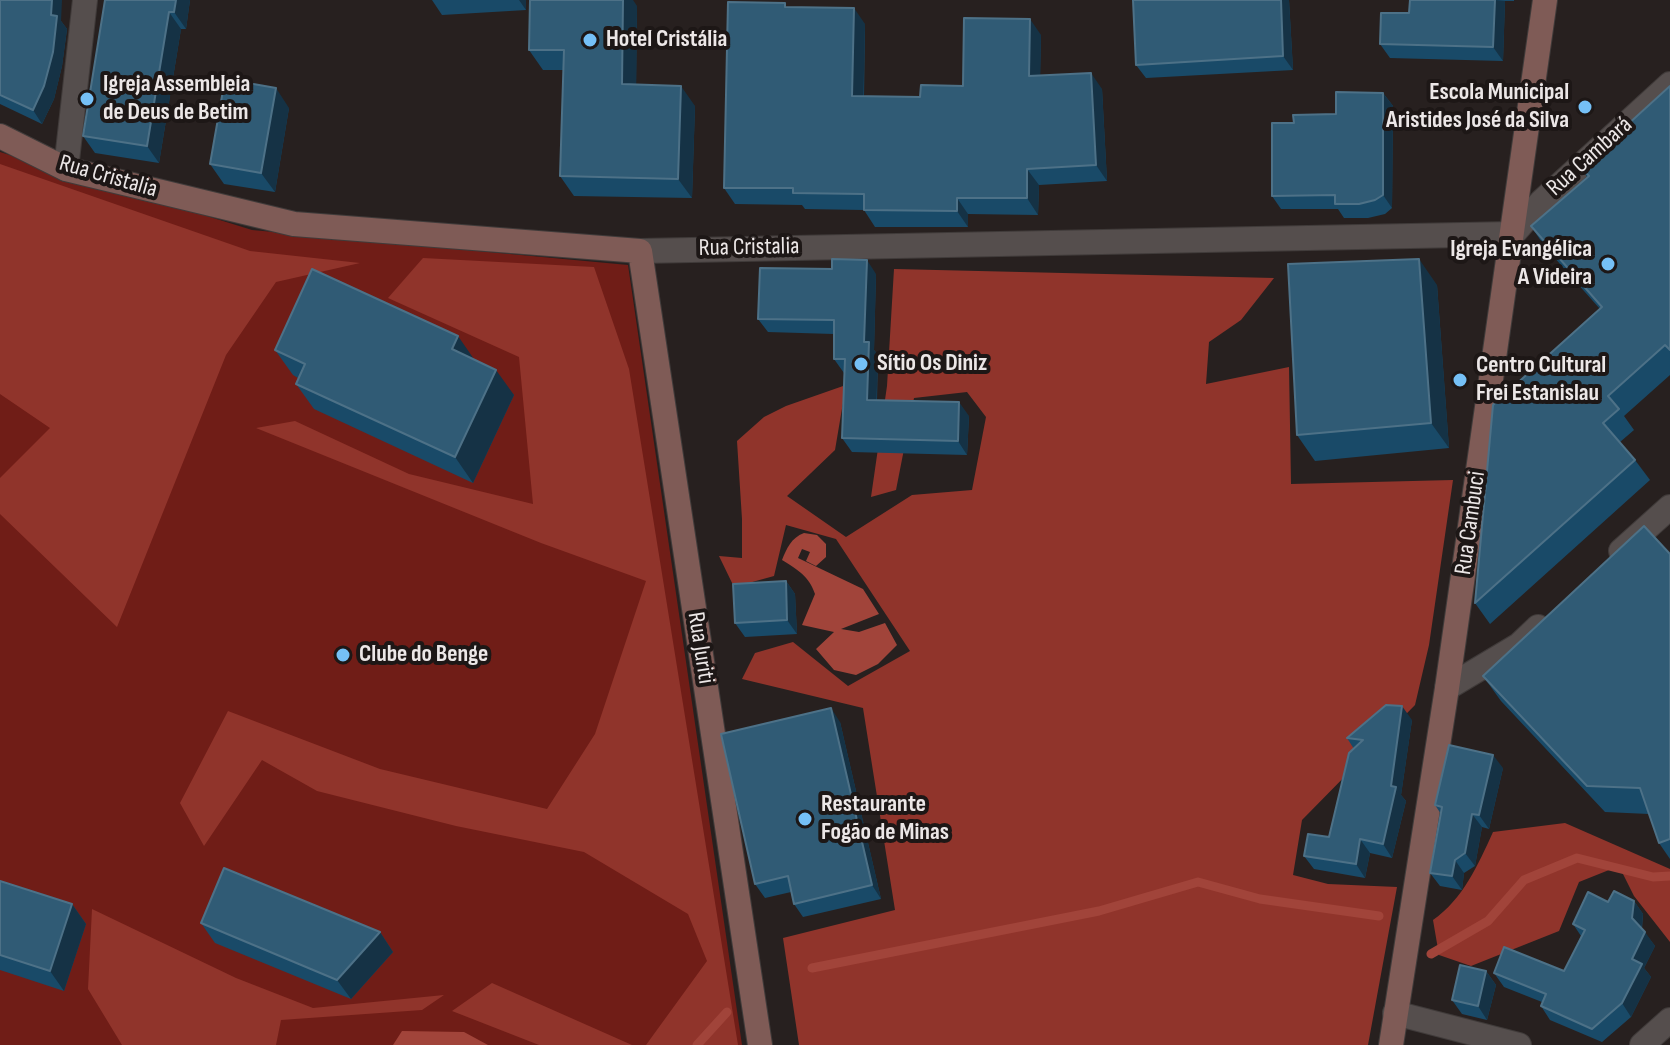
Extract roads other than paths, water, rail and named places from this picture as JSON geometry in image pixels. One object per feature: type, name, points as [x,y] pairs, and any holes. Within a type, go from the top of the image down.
[{"type":"street","points":[[66,169],[85,0]]},
{"type":"street","name":"Rua Cambuci","points":[[1391,1045],[1447,688],[1545,0]]},
{"type":"street","name":"Rua Cambará","points":[[1513,234],[1542,201],[1670,84]]},
{"type":"street","name":"Rua Cristalia","points":[[0,136],[66,169],[294,224],[640,251],[1513,234]]},
{"type":"street","name":"Rua Juriti","points":[[640,251],[760,1045]]},
{"type":"street","points":[[1600,570],[1670,507]]},
{"type":"street","points":[[1447,688],[1519,645],[1554,613]]},
{"type":"street","points":[[1403,1045],[1395,1013],[1519,1045]]},
{"type":"street","points":[[1642,1045],[1670,1020]]},
{"type":"waterway","points":[[1431,954],[1488,921],[1524,880],[1577,858],[1653,877],[1670,876]]},
{"type":"waterway","points":[[812,968],[1099,911],[1198,882],[1260,899],[1379,916]]},
{"type":"waterway","points":[[697,1045],[727,1012]]},
{"type":"place","name":"Hotel Cristália","points":[[590,40]]},
{"type":"place","name":"Igreja Assembleia de Deus de Betim","points":[[87,99]]},
{"type":"place","name":"Escola Municipal Aristides José da Silva","points":[[1585,107]]},
{"type":"place","name":"Igreja Evangélica A Videira","points":[[1608,264]]},
{"type":"place","name":"Sítio Os Diniz","points":[[861,364]]},
{"type":"place","name":"Centro Cultural Frei Estanislau","points":[[1460,380]]},
{"type":"place","name":"Clube do Benge","points":[[343,655]]},
{"type":"place","name":"Restaurante Fogão de Minas","points":[[805,819]]}]
